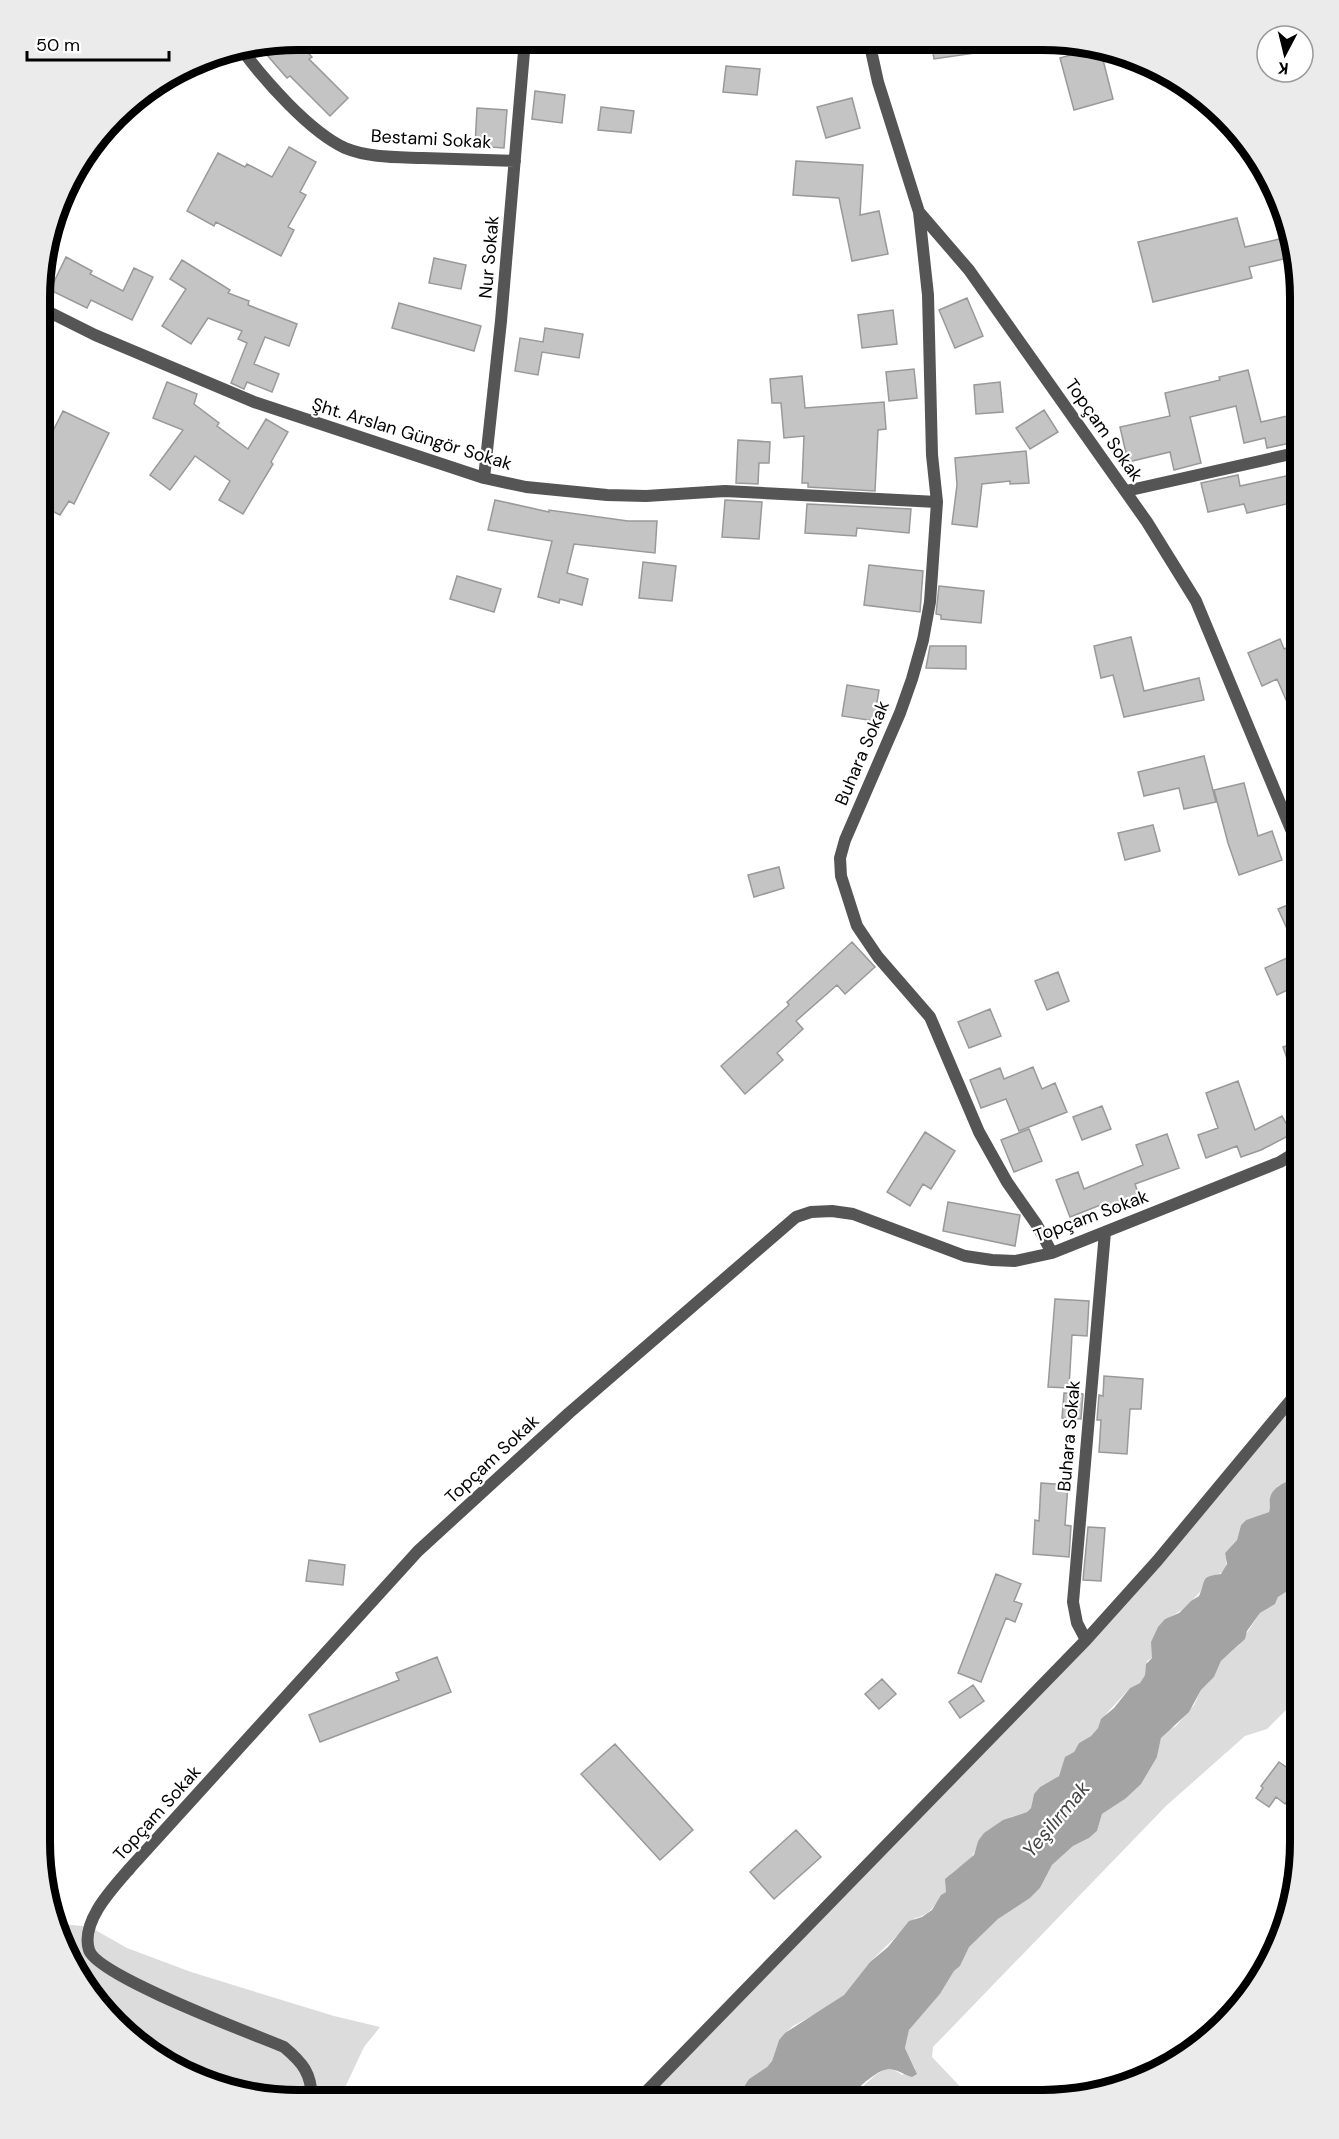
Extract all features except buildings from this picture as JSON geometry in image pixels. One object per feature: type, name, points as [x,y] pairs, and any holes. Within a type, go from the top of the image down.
[{"type":"street","name":"Nur Sokak","points":[[484,478],[501,321],[524,50]]},
{"type":"street","name":"Topçam Sokak","points":[[871,50],[878,82],[919,212],[969,270],[1126,491],[1196,601],[1290,827]]},
{"type":"street","name":"Bestami Sokak","points":[[246,55],[272,86],[316,129],[347,148],[379,156],[515,161]]},
{"type":"street","name":"Buhara Sokak","points":[[919,212],[928,295],[932,455],[937,502],[930,602],[921,647],[900,713],[845,840],[840,858],[841,876],[857,926],[878,957],[930,1017],[979,1132],[1007,1182],[1037,1225],[1052,1252]]},
{"type":"street","name":"Şht. Arslan Güngör Sokak","points":[[50,312],[95,335],[254,402],[484,478],[526,487],[607,495],[646,496],[725,491],[937,502]]},
{"type":"street","points":[[1126,491],[1290,454]]},
{"type":"street","name":"Topçam Sokak","points":[[312,2090],[312,2083],[302,2063],[284,2047],[132,1983],[104,1966],[91,1954],[88,1942],[93,1917],[131,1867],[418,1551],[569,1413],[796,1217],[811,1212],[832,1211],[853,1214],[965,1256],[1015,1261],[1052,1252],[1105,1232],[1290,1156]]},
{"type":"street","name":"Buhara Sokak","points":[[1086,1640],[1077,1623],[1073,1602],[1105,1232]]},
{"type":"street","points":[[648,2090],[1086,1640],[1157,1561],[1290,1401]]},
{"type":"shaded area","points":[[1290,1401],[1290,1479],[1278,1486],[1270,1499],[1269,1512],[1246,1520],[1241,1525],[1237,1540],[1225,1553],[1224,1570],[1215,1575],[1187,1606],[1165,1619],[1152,1651],[1152,1658],[1147,1661],[1145,1675],[1140,1683],[1130,1688],[1107,1713],[1091,1736],[1079,1743],[1074,1752],[1065,1758],[1059,1776],[1040,1787],[1034,1794],[1031,1808],[1027,1812],[1011,1817],[978,1841],[971,1858],[949,1876],[946,1892],[930,1911],[915,1918],[870,1962],[844,1995],[793,2026],[779,2040],[772,2061],[749,2079],[742,2090],[648,2090],[1086,1640]]},
{"type":"shaded area","points":[[1290,1589],[1290,1706],[1267,1729],[1245,1736],[1166,1806],[933,2047],[932,2057],[963,2090],[858,2090],[875,2075],[885,2070],[896,2071],[902,2075],[915,2069],[905,2048],[909,2030],[940,1994],[954,1971],[960,1966],[968,1947],[998,1919],[1030,1898],[1040,1888],[1052,1865],[1073,1846],[1097,1831],[1102,1814],[1125,1799],[1157,1757],[1161,1738],[1168,1730],[1176,1726],[1194,1705],[1201,1690],[1214,1677],[1221,1661],[1239,1645],[1260,1613],[1276,1602],[1278,1597]]},
{"type":"shaded area","points":[[64,1924],[90,1927],[127,1948],[191,1972],[334,2016],[380,2027],[364,2047],[344,2090],[298,2090],[249,2085],[203,2071],[160,2048],[122,2017],[91,1979],[75,1951]]},
{"type":"water","name":"Yeşilırmak","points":[[1290,1480],[1290,1589],[1278,1597],[1275,1604],[1260,1613],[1247,1631],[1245,1639],[1221,1661],[1214,1677],[1201,1690],[1189,1712],[1161,1738],[1157,1757],[1141,1784],[1125,1799],[1102,1814],[1097,1831],[1073,1846],[1052,1865],[1040,1888],[1030,1898],[998,1919],[969,1947],[960,1966],[954,1971],[940,1994],[909,2030],[905,2048],[917,2074],[912,2077],[888,2069],[881,2071],[856,2090],[742,2090],[749,2079],[772,2061],[779,2040],[785,2033],[844,1995],[870,1962],[888,1947],[909,1921],[922,1917],[932,1910],[941,1895],[946,1892],[945,1879],[974,1855],[978,1841],[984,1833],[1003,1820],[1027,1812],[1031,1808],[1034,1794],[1040,1787],[1059,1776],[1065,1757],[1074,1752],[1079,1743],[1091,1736],[1098,1728],[1101,1719],[1114,1708],[1130,1688],[1140,1683],[1145,1675],[1146,1664],[1152,1658],[1151,1642],[1158,1627],[1165,1619],[1179,1613],[1199,1596],[1206,1578],[1221,1574],[1227,1564],[1225,1553],[1237,1540],[1241,1525],[1246,1520],[1269,1512],[1270,1498],[1282,1484]]}]
